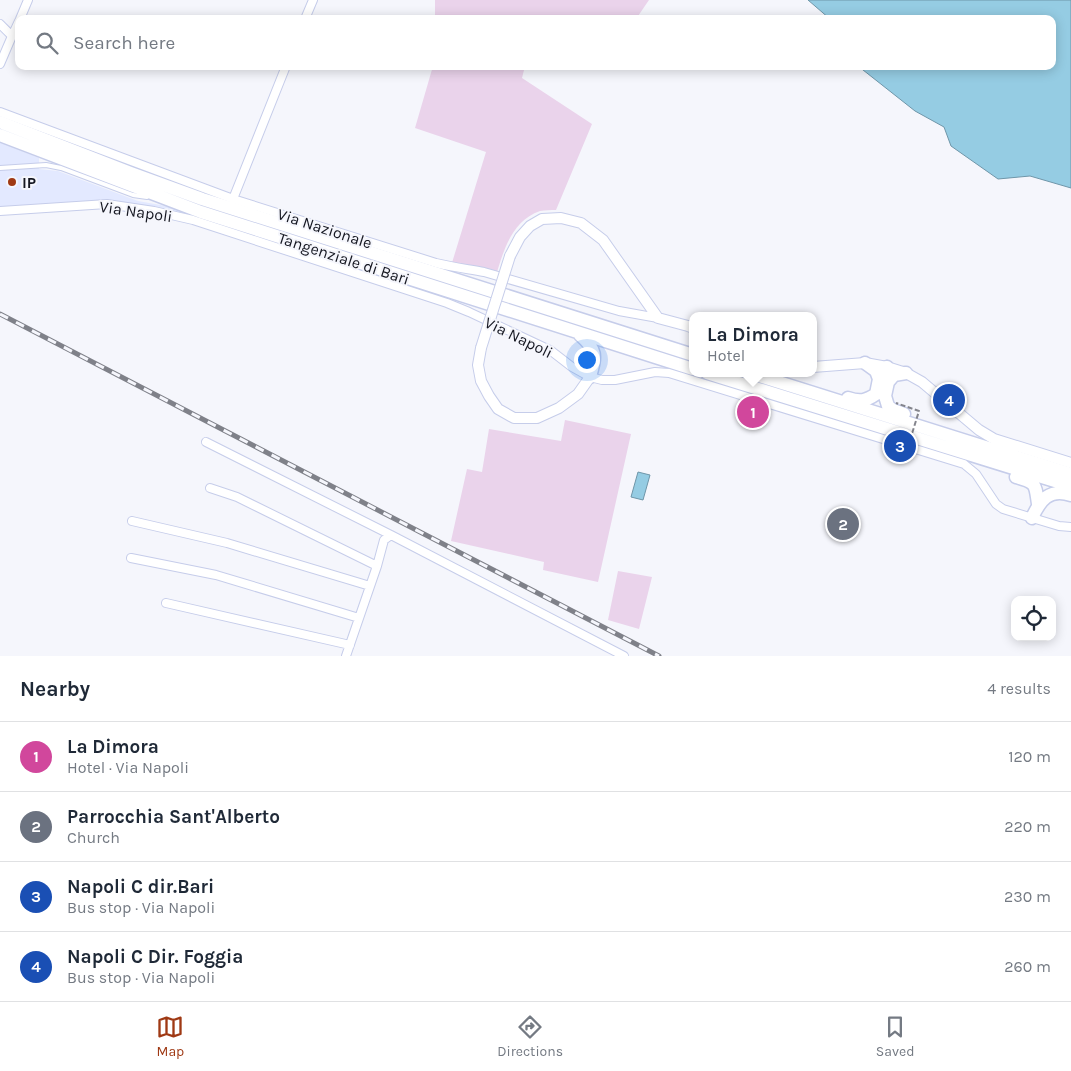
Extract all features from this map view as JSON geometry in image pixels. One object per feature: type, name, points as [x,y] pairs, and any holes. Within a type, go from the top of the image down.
[{"type":"highway","name":"Tangenziale di Bari","points":[[0,122],[202,199],[689,354]]},
{"type":"highway","name":"Tangenziale di Bari","points":[[0,135],[220,218],[689,368]]},
{"type":"highway","points":[[578,333],[589,343],[594,352],[590,377]]},
{"type":"highway","points":[[594,361],[601,353],[609,349],[627,348]]},
{"type":"highway","points":[[865,363],[876,370],[883,380],[888,406],[893,410],[940,425],[953,436]]},
{"type":"highway","points":[[796,388],[821,390],[858,401],[869,399],[876,394],[888,367]]},
{"type":"highway","points":[[883,380],[894,375],[906,373]]},
{"type":"highway","points":[[720,377],[1071,486]]},
{"type":"highway","points":[[762,377],[1071,474]]},
{"type":"highway","points":[[981,458],[992,469],[1028,481],[1035,486],[1038,504],[1032,518]]},
{"type":"highway","points":[[1038,504],[1055,493],[1071,494]]},
{"type":"street","points":[[21,15],[28,0]]},
{"type":"street","points":[[307,15],[313,0]]},
{"type":"street","points":[[0,24],[12,36]]},
{"type":"street","points":[[0,64],[15,29]]},
{"type":"street","points":[[233,199],[284,70]]},
{"type":"street","name":"Via Nazionale","points":[[0,112],[233,199],[436,263],[453,268],[484,272],[619,311],[658,318],[689,326]]},
{"type":"street","name":"Via Napoli","points":[[0,211],[107,204],[193,220],[447,304],[550,350],[590,377],[602,380],[615,380],[655,372],[669,373],[964,464],[976,474],[996,504],[1003,510],[1059,526],[1071,527]]},
{"type":"street","points":[[590,377],[578,394],[559,408],[537,418],[514,418],[498,409],[481,381],[478,365],[510,256],[520,237],[530,226],[542,219],[561,218],[581,223],[603,240],[658,318]]},
{"type":"street","points":[[817,367],[865,363],[888,367],[906,373],[922,382],[979,430],[994,439],[1071,463]]},
{"type":"street","points":[[206,442],[391,535],[624,656]]},
{"type":"street","points":[[210,488],[237,497],[377,566]]},
{"type":"street","points":[[132,521],[227,543],[370,586]]},
{"type":"street","points":[[346,656],[384,540],[391,535]]},
{"type":"street","points":[[131,558],[216,575],[359,618]]},
{"type":"street","points":[[166,603],[350,646]]},
{"type":"lane","points":[[0,168],[46,165],[61,168],[133,195],[172,201]]},
{"type":"path","points":[[883,446],[906,453],[914,428],[919,411],[896,404]]},
{"type":"shaded area","points":[[435,0],[649,0],[639,15],[435,15]]},
{"type":"shaded area","points":[[432,70],[524,70],[522,78],[592,124],[556,210],[540,211],[522,222],[505,248],[495,279],[451,266],[486,152],[415,128]]},
{"type":"shaded area","points":[[0,142],[39,158],[39,169],[58,171],[138,201],[166,206],[192,216],[112,200],[0,207]]},
{"type":"shaded area","points":[[565,420],[631,434],[598,582],[543,570],[544,562],[451,541],[467,469],[482,472],[489,429],[561,441]]},
{"type":"shaded area","points":[[618,571],[652,577],[639,629],[608,620]]},
{"type":"water","points":[[808,0],[1071,0],[1071,188],[1030,176],[998,179],[951,146],[944,127],[915,111],[863,70],[1056,70],[1056,15],[825,15]]},
{"type":"water","points":[[638,472],[650,475],[643,500],[631,497]]},
{"type":"railway","points":[[0,314],[659,656]]},
{"type":"place","name":"IP","points":[[12,182]]},
{"type":"place","name":"Napoli C Dir. Foggia","points":[[949,400]]},
{"type":"place","name":"La Dimora","points":[[753,412]]},
{"type":"place","name":"Napoli C dir.Bari","points":[[900,446]]},
{"type":"place","name":"Parrocchia Sant'Alberto","points":[[843,524]]}]
